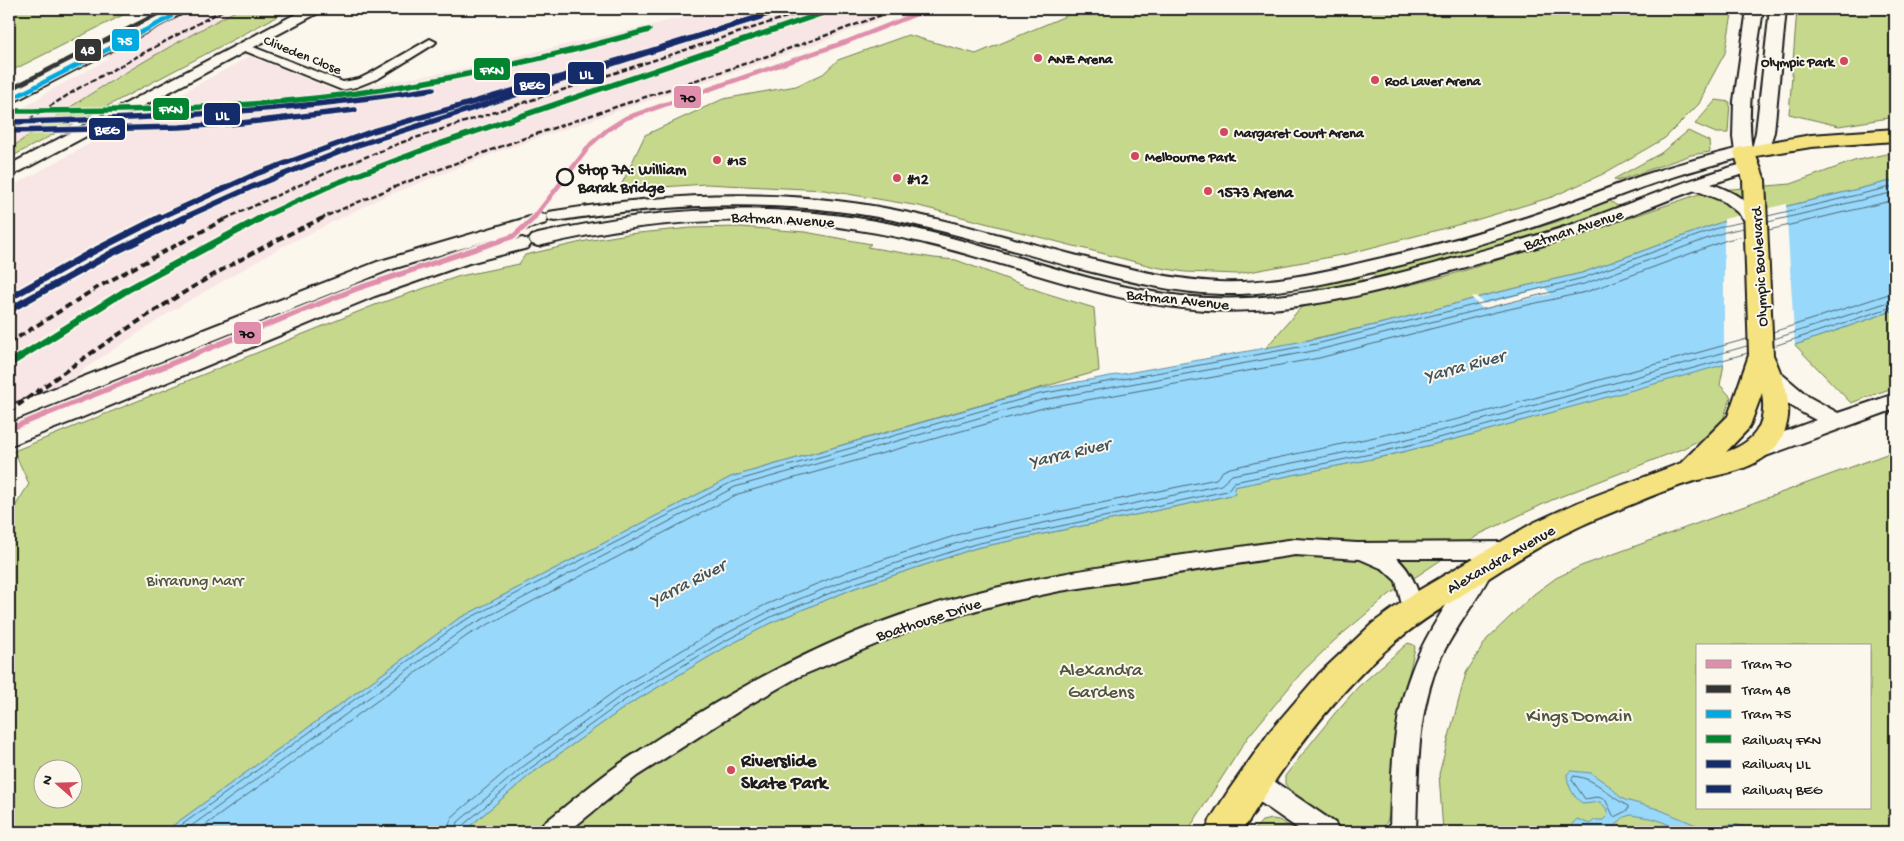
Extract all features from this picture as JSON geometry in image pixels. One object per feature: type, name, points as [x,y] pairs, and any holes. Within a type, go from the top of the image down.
[{"type":"highway","name":"Batman Avenue","points":[[1752,180],[1895,135]]},
{"type":"highway","name":"Olympic Boulevard","points":[[1745,456],[1763,444],[1774,425],[1775,392],[1764,368],[1752,180]]},
{"type":"highway","name":"Olympic Boulevard","points":[[1690,472],[1737,425],[1764,368]]},
{"type":"highway","name":"Alexandra Avenue","points":[[1222,832],[1253,782],[1286,738],[1323,695],[1365,651],[1412,611],[1497,557],[1583,513],[1690,472],[1745,456]]},
{"type":"main road","points":[[9,82],[151,9]]},
{"type":"main road","points":[[9,97],[180,9]]},
{"type":"main road","name":"Olympic Boulevard","points":[[1752,180],[1741,136],[1744,94],[1755,9]]},
{"type":"main road","name":"Olympic Boulevard","points":[[1752,180],[1765,132],[1778,9]]},
{"type":"main road","points":[[1744,94],[1768,95]]},
{"type":"street","points":[[9,171],[315,9]]},
{"type":"street","name":"Cliveden Close","points":[[244,47],[342,86],[347,86],[364,82],[430,42]]},
{"type":"street","name":"Batman Avenue","points":[[9,438],[321,312],[439,267],[530,242],[592,228],[669,217],[724,214],[790,216],[841,221],[916,235],[1117,291],[1166,291],[1249,287],[1328,278],[1410,258],[1536,221],[1656,176],[1752,180]]},
{"type":"street","points":[[1695,185],[1723,193],[1752,180]]},
{"type":"street","name":"Batman Avenue","points":[[9,414],[426,251],[547,218],[650,202],[724,198],[797,201],[847,206],[916,220],[1116,272],[1205,304],[1266,303],[1319,296],[1369,286],[1499,252],[1582,227],[1695,185],[1752,180]]},
{"type":"street","points":[[1610,194],[1642,205]]},
{"type":"street","points":[[592,228],[598,209]]},
{"type":"street","points":[[1764,368],[1797,400],[1823,415],[1839,420]]},
{"type":"street","name":"Alexandra Avenue","points":[[1745,456],[1779,441],[1895,401]]},
{"type":"street","name":"Boathouse Drive","points":[[551,832],[630,769],[740,699],[792,671],[856,642],[920,617],[1060,582],[1295,547],[1497,557]]},
{"type":"street","name":"Boathouse Drive","points":[[1357,551],[1389,562],[1400,570],[1406,582],[1412,611]]},
{"type":"street","points":[[1401,828],[1410,726],[1423,671],[1439,638],[1497,557]]},
{"type":"street","points":[[1253,782],[1326,832]]},
{"type":"shaded area","points":[[198,9],[239,9],[116,77],[56,115],[9,149],[9,118],[49,91],[109,59],[101,56]]},
{"type":"shaded area","points":[[711,9],[906,9],[811,46],[500,151],[379,199],[278,249],[170,312],[87,367],[9,433],[9,188],[250,56],[336,91],[452,71],[681,18]]},
{"type":"green space","points":[[9,9],[135,9],[9,72]]},
{"type":"green space","points":[[239,9],[291,9],[9,158],[9,149],[66,110],[151,57]]},
{"type":"green space","name":"Melbourne Park","points":[[1082,9],[1733,9],[1725,53],[1699,104],[1665,138],[1603,174],[1552,197],[1476,220],[1347,254],[1238,274],[1185,272],[1155,267],[919,206],[824,190],[706,184],[619,190],[645,135],[723,99],[796,86],[823,74],[838,60],[908,35],[976,54]]},
{"type":"green space","name":"Olympic Park","points":[[1797,9],[1895,9],[1895,117],[1839,126],[1789,114]]},
{"type":"green space","points":[[1716,100],[1730,102],[1728,133],[1716,133],[1695,124]]},
{"type":"green space","points":[[1688,131],[1709,141],[1710,152],[1691,155],[1617,181],[1614,179],[1661,153]]},
{"type":"green space","points":[[1895,152],[1895,180],[1722,222],[1582,273],[1491,294],[1396,320],[1264,350],[1302,306],[1375,293],[1443,277],[1573,237],[1708,191],[1791,184],[1854,161]]},
{"type":"green space","points":[[1610,201],[1619,207],[1468,254],[1376,278],[1373,274],[1556,222]]},
{"type":"green space","name":"Birrarung Marr","points":[[741,227],[805,232],[871,244],[867,247],[956,260],[1042,292],[1094,308],[1099,371],[731,477],[458,619],[164,832],[9,832],[9,516],[29,484],[14,451],[375,305],[460,276],[519,264],[525,255],[586,241],[628,234],[691,228]]},
{"type":"green space","points":[[1361,276],[1364,281],[1324,288],[1312,288],[1310,286]]},
{"type":"green space","points":[[1895,310],[1895,387],[1851,403],[1795,345]]},
{"type":"green space","name":"Alexandra Gardens","points":[[1724,364],[1720,385],[1731,397],[1722,422],[1707,436],[1684,448],[1552,500],[1480,534],[1390,594],[1335,640],[1302,672],[1248,737],[1187,832],[463,832],[531,774],[628,705],[724,648],[775,621],[855,588],[976,548],[1236,494],[1233,487],[1386,456],[1463,437]]},
{"type":"green space","name":"Kings Domain","points":[[1895,451],[1895,832],[1443,832],[1439,774],[1466,673],[1487,639],[1534,594],[1556,578],[1581,566]]},
{"type":"green space","points":[[1408,643],[1414,645],[1415,648],[1397,735],[1392,770],[1389,817],[1385,825],[1375,832],[1350,831],[1325,818],[1303,803],[1285,784],[1285,776],[1358,687]]},
{"type":"green space","points":[[1279,820],[1299,832],[1252,832],[1262,821]]},
{"type":"water","name":"Yarra River","points":[[1895,180],[1895,310],[1795,345],[1463,437],[1386,456],[1234,487],[1236,494],[976,548],[855,588],[775,621],[724,648],[628,705],[531,774],[463,832],[164,832],[458,619],[731,477],[1039,389],[1315,339],[1582,273],[1722,222]]},
{"type":"water","points":[[1571,771],[1591,773],[1625,800],[1658,809],[1696,825],[1716,829],[1727,825],[1738,825],[1754,832],[1686,832],[1655,819],[1631,815],[1624,817],[1614,827],[1601,832],[1574,832],[1572,824],[1577,819],[1590,824],[1594,820],[1603,820],[1608,815],[1606,808],[1600,802],[1584,804],[1577,799],[1568,783],[1567,774]]},
{"type":"pier","points":[[1786,204],[1795,348],[1724,367],[1724,219]]},
{"type":"pier","points":[[1545,288],[1551,294],[1483,309],[1471,297],[1476,296],[1484,304]]},
{"type":"railway","points":[[9,132],[79,88],[225,9]]},
{"type":"railway","points":[[226,219],[333,170],[403,142],[811,9]]},
{"type":"railway","points":[[320,219],[462,161],[825,36],[897,9]]},
{"type":"railway","points":[[9,412],[84,358],[161,307],[281,238],[323,218]]},
{"type":"railway","points":[[9,343],[98,287],[226,219]]},
{"type":"tram line","name":"48","points":[[9,90],[167,9]]},
{"type":"tram line","name":"70","points":[[9,429],[356,289],[514,236],[530,223],[543,208],[591,144],[607,130],[626,118],[846,42],[929,9]]},
{"type":"tram line","name":"75","points":[[13,98],[171,17]]},
{"type":"rail line","name":"LIL","points":[[9,310],[112,253],[182,218],[322,158],[421,124],[784,9]]},
{"type":"rail line","name":"FKN","points":[[9,364],[48,338],[167,266],[250,223],[334,184],[470,132],[636,78],[835,9]]},
{"type":"rail line","name":"BEG","points":[[13,296],[92,252],[173,211],[256,174],[340,142],[406,120],[625,59],[760,17]]},
{"type":"rail line","name":"FKN","points":[[9,111],[189,108],[342,95],[474,73],[562,53],[649,30]]},
{"type":"rail line","name":"LIL","points":[[9,122],[221,114],[327,104],[433,89]]},
{"type":"rail line","name":"BEG","points":[[9,131],[180,127],[241,123],[355,110]]},
{"type":"place","name":"ANZ Arena","points":[[1038,58]]},
{"type":"place","name":"Olympic Park","points":[[1844,61]]},
{"type":"place","name":"Rod Laver Arena","points":[[1375,80]]},
{"type":"place","name":"Margaret Court Arena","points":[[1224,132]]},
{"type":"place","name":"Melbourne Park","points":[[1135,156]]},
{"type":"place","name":"#15","points":[[717,160]]},
{"type":"place","name":"Stop 7A: William Barak Bridge","points":[[565,177]]},
{"type":"place","name":"#12","points":[[897,178]]},
{"type":"place","name":"1573 Arena","points":[[1208,191]]},
{"type":"place","name":"Riverslide Skate Park","points":[[731,770]]}]
